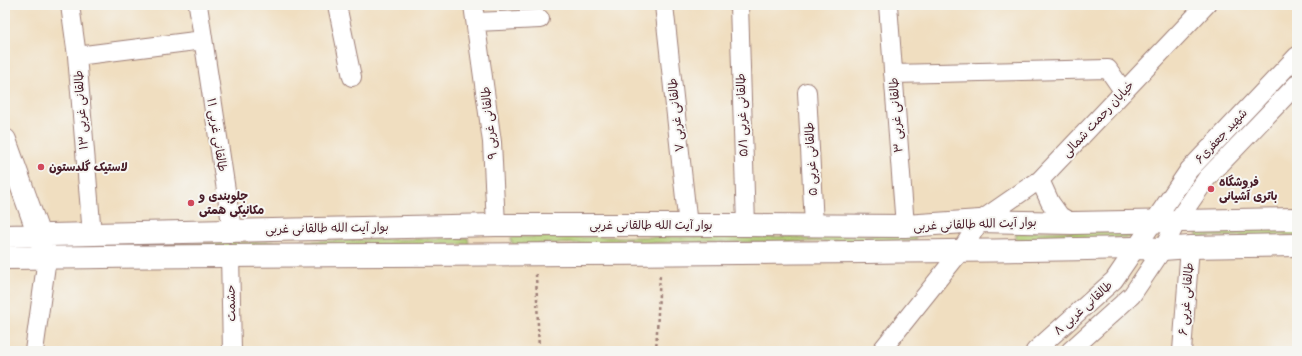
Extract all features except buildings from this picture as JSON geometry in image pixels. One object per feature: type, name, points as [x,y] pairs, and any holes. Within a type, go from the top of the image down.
[{"type":"main road","points":[[5,140],[47,258]]},
{"type":"main road","name":"بوار آیت الله طالقانی غربی","points":[[5,236],[496,225],[688,226],[746,224],[905,226],[980,221],[1072,223],[1297,218]]},
{"type":"main road","points":[[496,225],[500,255]]},
{"type":"main road","points":[[5,258],[960,252],[1135,248],[1163,249],[1297,244]]},
{"type":"street","name":"طالقانی غربی ۱۳","points":[[70,5],[77,56],[92,235]]},
{"type":"street","name":"طالقانی غربی ۱۱","points":[[198,5],[232,230]]},
{"type":"street","points":[[337,5],[352,77]]},
{"type":"street","name":"طالقانی غربی ۷","points":[[664,5],[688,226]]},
{"type":"street","name":"طالقانی غربی ۵/۱","points":[[739,5],[746,224]]},
{"type":"street","name":"طالقانی غربی ۳","points":[[888,5],[905,226]]},
{"type":"street","name":"خیابان رحمت شمالی","points":[[980,221],[1040,180],[1206,5]]},
{"type":"street","points":[[474,14],[540,19]]},
{"type":"street","name":"طالقانی غربی ۹","points":[[474,14],[492,142],[496,225]]},
{"type":"street","points":[[77,56],[203,40]]},
{"type":"street","name":"شهید جعفری۶","points":[[1153,222],[1189,170],[1297,56]]},
{"type":"street","points":[[893,74],[1108,69],[1124,92]]},
{"type":"street","name":"شهید جعفری۶","points":[[1177,221],[1207,178],[1297,84]]},
{"type":"street","name":"طالقانی غربی ۵","points":[[807,92],[814,225]]},
{"type":"street","points":[[1040,180],[1050,202],[1060,216],[1072,223]]},
{"type":"street","points":[[881,351],[960,252],[980,221]]},
{"type":"street","name":"طالقانی غربی ۸","points":[[1070,351],[1132,295],[1163,249],[1177,221]]},
{"type":"street","name":"طالقانی غربی ۸","points":[[1035,351],[1114,280],[1153,222]]},
{"type":"street","name":"طالقانی غربی ۶","points":[[1182,351],[1190,247]]},
{"type":"street","name":"حشمت","points":[[230,256],[232,351]]},
{"type":"street","points":[[34,351],[47,258]]},
{"type":"path","points":[[535,254],[539,351]]},
{"type":"path","points":[[656,351],[660,254]]},
{"type":"green space","points":[[1297,228],[1297,235],[1197,237],[1197,230]]},
{"type":"green space","points":[[1139,230],[1136,237],[1016,241],[1016,232]]},
{"type":"green space","points":[[915,234],[916,241],[512,244],[511,237],[759,237]]},
{"type":"green space","points":[[468,238],[469,244],[105,251],[105,245]]},
{"type":"place","name":"لاستیک گلدستون","points":[[41,167]]},
{"type":"place","name":"فروشگاه باتری آشیانی","points":[[1211,189]]},
{"type":"place","name":"جلوبندی و مکانیکی همتی","points":[[191,203]]}]
